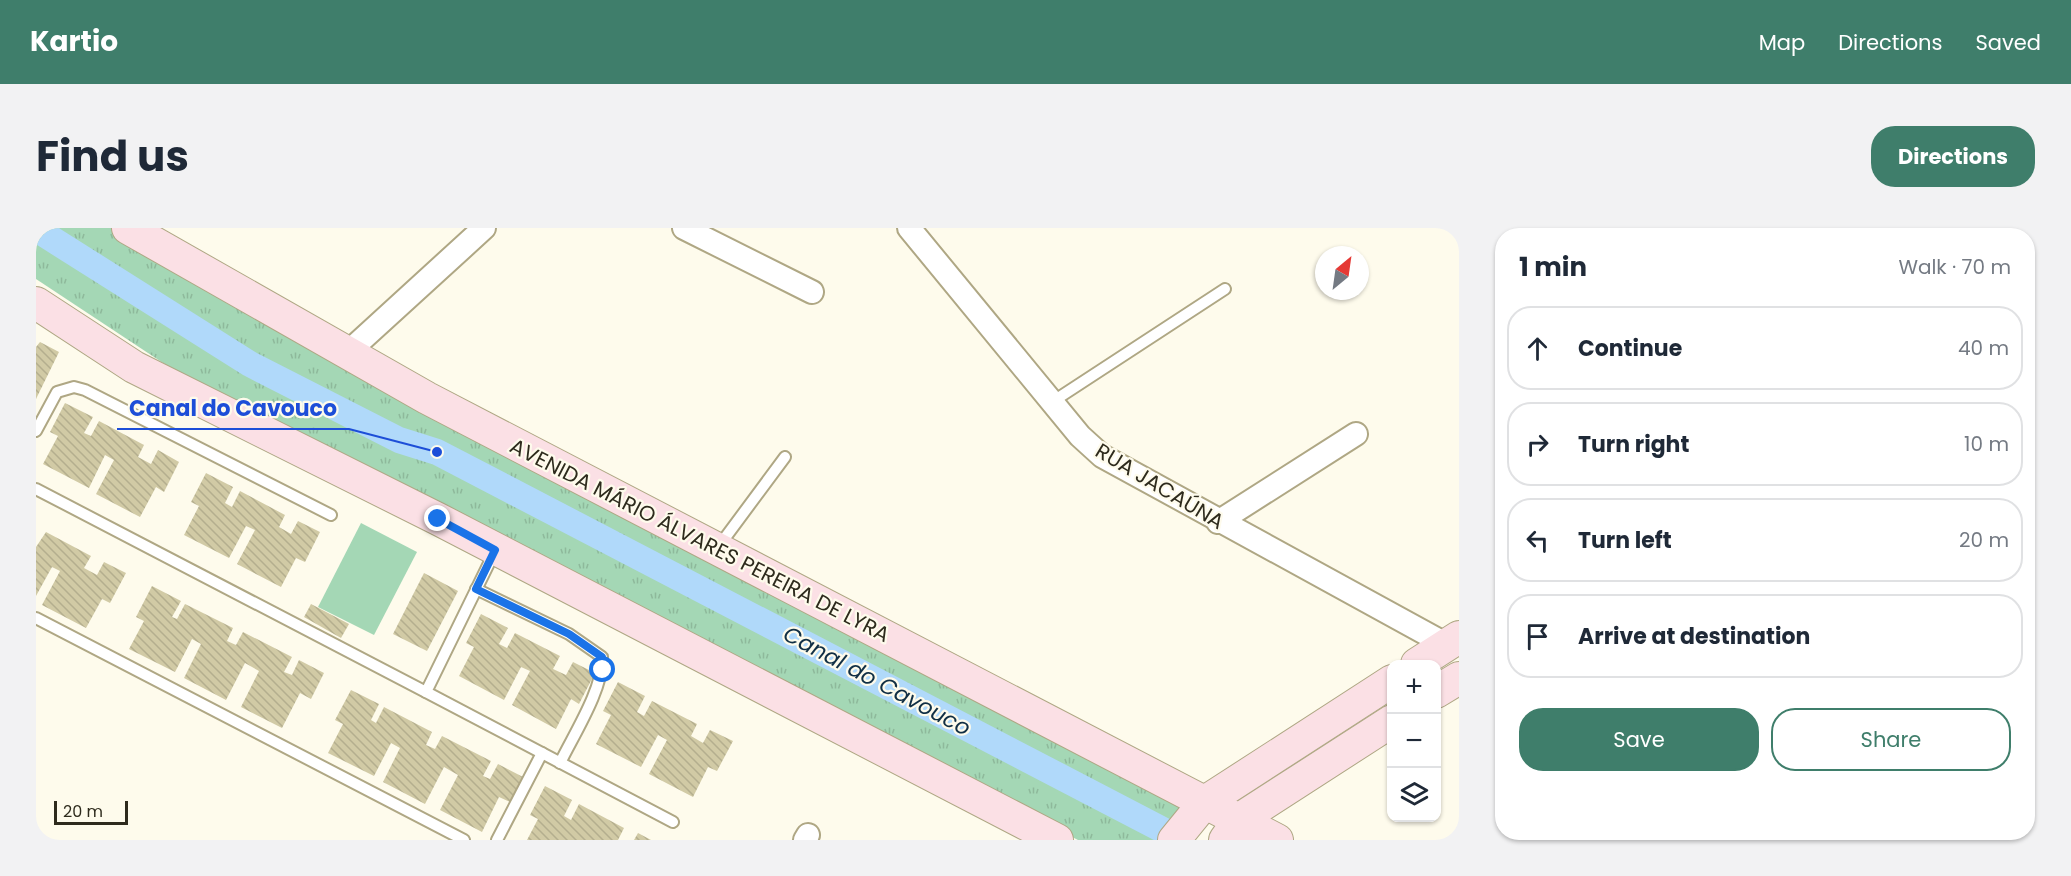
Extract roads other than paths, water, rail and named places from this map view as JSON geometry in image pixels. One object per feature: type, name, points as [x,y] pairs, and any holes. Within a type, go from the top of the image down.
[{"type":"street","points":[[346,354],[484,228]]},
{"type":"street","points":[[684,228],[812,292]]},
{"type":"street","name":"AVENIDA MÁRIO ÁLVARES PEREIRA DE LYRA","points":[[134,229],[346,354],[1204,804],[1233,828],[1277,840]]},
{"type":"street","name":"RUA JACAÚNA","points":[[916,230],[1052,402],[1080,436],[1102,456],[1218,522],[1453,641]]},
{"type":"street","points":[[36,303],[134,367],[428,514],[1057,840]]},
{"type":"street","points":[[1218,522],[1356,434]]},
{"type":"street","points":[[1423,660],[1453,641]]},
{"type":"street","points":[[1441,689],[1459,678]]},
{"type":"street","points":[[1174,840],[1204,804],[1387,684]]},
{"type":"street","points":[[1233,828],[1387,725]]},
{"type":"lane","points":[[1052,402],[1225,289]]},
{"type":"lane","points":[[36,431],[57,392],[74,387],[85,390],[331,515]]},
{"type":"lane","points":[[717,549],[785,457]]},
{"type":"lane","points":[[36,489],[673,822]]},
{"type":"lane","points":[[426,692],[495,550]]},
{"type":"lane","points":[[476,589],[569,634],[602,657],[603,670],[596,688],[560,763]]},
{"type":"lane","points":[[36,618],[464,840]]},
{"type":"lane","points":[[497,840],[542,753]]},
{"type":"waterway","name":"Canal do Cavouco","points":[[36,229],[250,364],[399,440],[437,452],[1182,840]]},
{"type":"place","name":"Canal do Cavouco","points":[[437,452]]}]
